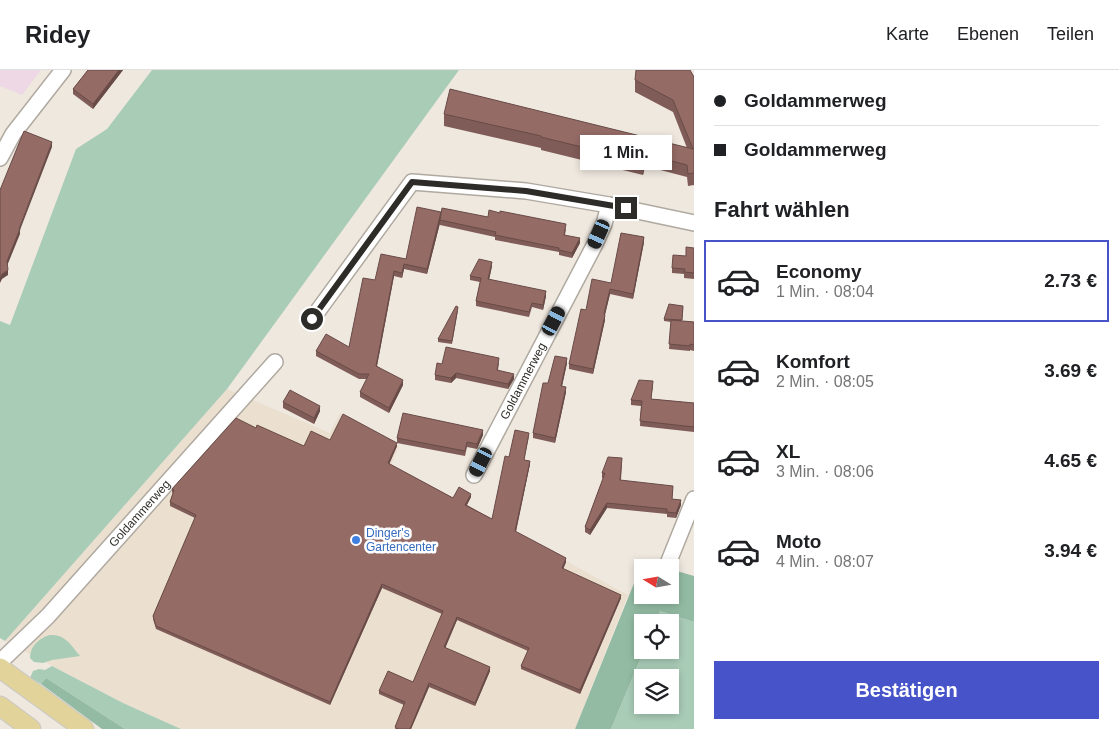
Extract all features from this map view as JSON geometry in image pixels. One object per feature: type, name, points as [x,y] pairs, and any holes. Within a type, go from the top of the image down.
[{"type":"main road","points":[[0,668],[84,729]]},
{"type":"main road","points":[[0,706],[31,729]]},
{"type":"street","points":[[0,158],[13,134],[63,70]]},
{"type":"street","points":[[312,319],[412,182],[526,191],[609,205],[694,223]]},
{"type":"street","name":"Goldammerweg","points":[[474,475],[595,244],[604,224],[609,205]]},
{"type":"street","name":"Goldammerweg","points":[[0,662],[48,616],[275,362]]},
{"type":"street","points":[[670,559],[694,499]]},
{"type":"shaded area","points":[[0,70],[41,70],[22,95],[0,86]]},
{"type":"shaded area","points":[[227,389],[330,433],[340,413],[399,446],[391,465],[628,595],[575,729],[181,729],[123,703],[5,641]]},
{"type":"green space","points":[[152,70],[459,70],[227,389],[5,641],[0,638],[0,321],[10,325],[76,149],[107,129]]},
{"type":"green space","points":[[679,572],[694,576],[694,622],[679,617],[679,614],[669,614],[660,611],[659,614],[634,614],[634,659],[640,659],[636,669],[634,669],[634,674],[611,729],[575,729],[634,583],[634,604],[679,604]]},
{"type":"green space","points":[[660,611],[669,614],[659,614]]},
{"type":"green space","points":[[679,617],[694,622],[694,729],[611,729],[634,674],[634,714],[679,714],[679,669],[636,669],[640,659],[679,659]]},
{"type":"green space","points":[[50,635],[64,638],[80,656],[43,663],[34,662],[30,658],[33,646],[42,638]]},
{"type":"green space","points":[[52,666],[123,703],[181,729],[125,729],[46,678],[41,684],[30,678],[33,671],[45,670]]},
{"type":"green space","points":[[46,678],[125,729],[102,729],[41,684]]},
{"type":"building","points":[[88,70],[119,70],[93,104],[73,89]]},
{"type":"building","points":[[636,70],[690,70],[694,77],[694,173],[688,174],[687,165],[645,154],[643,162],[444,114],[450,89],[693,149],[673,100],[635,80]]},
{"type":"building","points":[[24,131],[52,142],[7,261],[8,270],[0,278],[0,190]]},
{"type":"building","points":[[417,207],[441,212],[427,269],[404,264],[402,273],[394,271],[376,366],[403,380],[389,408],[360,392],[369,374],[359,374],[316,351],[326,334],[349,347],[363,278],[375,280],[381,254],[406,259]]},
{"type":"building","points":[[442,208],[488,217],[489,210],[500,213],[500,211],[566,224],[564,235],[580,238],[572,253],[559,250],[559,248],[495,235],[496,232],[440,220]]},
{"type":"building","points":[[621,233],[644,237],[633,294],[610,289],[593,369],[569,364],[581,309],[586,310],[592,279],[611,283]]},
{"type":"building","points":[[686,247],[694,248],[694,273],[684,272],[685,269],[672,268],[673,255],[686,256]]},
{"type":"building","points":[[479,259],[492,262],[488,279],[546,291],[543,305],[532,303],[529,312],[476,301],[481,278],[470,276]]},
{"type":"building","points":[[669,304],[683,306],[682,320],[664,319]]},
{"type":"building","points":[[456,306],[458,307],[452,341],[438,339]]},
{"type":"building","points":[[671,320],[694,322],[694,345],[669,344]]},
{"type":"building","points":[[446,347],[499,358],[497,370],[514,374],[508,384],[456,373],[451,378],[435,375],[437,363],[442,364]]},
{"type":"building","points":[[555,356],[567,358],[561,386],[566,387],[555,438],[533,433],[543,383],[548,383]]},
{"type":"building","points":[[639,380],[653,381],[651,399],[694,403],[694,427],[640,421],[642,401],[631,400]]},
{"type":"building","points":[[290,390],[320,406],[314,418],[283,402]]},
{"type":"building","points":[[403,413],[483,430],[477,444],[467,442],[465,451],[397,438]]},
{"type":"building","name":"Dinger's Gartencenter","points":[[343,414],[397,443],[388,463],[453,498],[459,487],[471,494],[465,505],[492,519],[505,456],[509,457],[515,430],[529,433],[524,460],[530,461],[515,531],[566,558],[562,568],[621,595],[580,690],[521,666],[529,648],[457,617],[444,647],[490,667],[475,703],[429,683],[410,729],[398,729],[395,727],[405,702],[379,691],[388,671],[413,682],[443,611],[382,584],[330,702],[156,626],[153,616],[196,515],[170,502],[174,490],[172,489],[236,418],[256,428],[257,425],[304,446],[311,431],[330,440]]},
{"type":"building","points":[[608,457],[622,458],[620,480],[673,486],[672,499],[681,500],[676,513],[667,512],[667,509],[607,503],[590,530],[585,527],[605,473],[602,473]]},
{"type":"place","name":"Dinger's Gartencenter","points":[[356,540]]},
{"type":"route","points":[[312,319],[412,182],[526,191],[626,208]]}]
